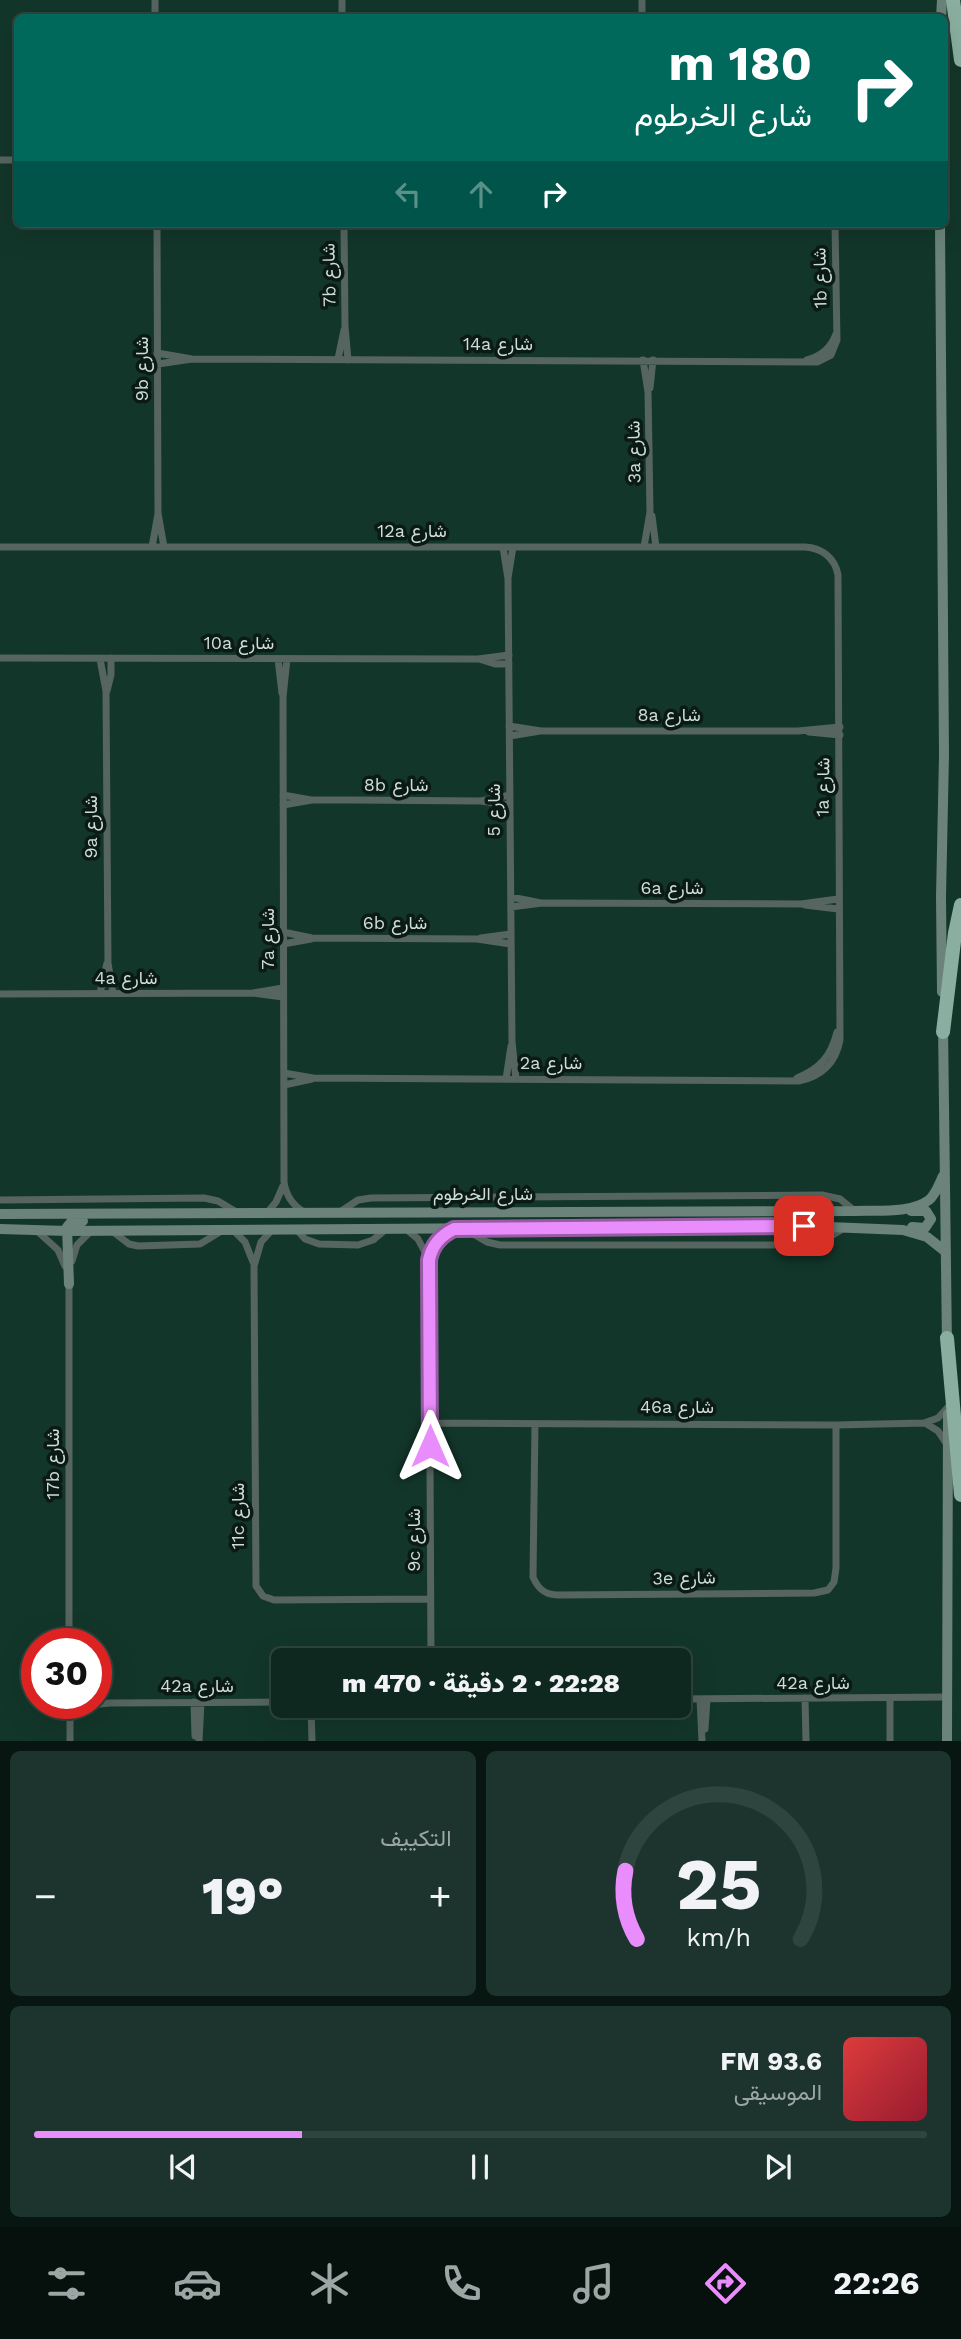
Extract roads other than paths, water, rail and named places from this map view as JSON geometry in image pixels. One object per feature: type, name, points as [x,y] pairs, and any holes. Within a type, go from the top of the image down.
[{"type":"highway","points":[[953,0],[961,60]]},
{"type":"highway","points":[[943,1032],[961,905]]},
{"type":"highway","points":[[947,1338],[961,1495]]},
{"type":"main road","points":[[940,228],[944,687],[941,897],[948,1406],[947,1741]]},
{"type":"main road","name":"شارع الخرطوم","points":[[0,1214],[855,1211],[909,1207],[926,1202],[936,1192],[946,1170]]},
{"type":"main road","points":[[888,1228],[902,1225],[925,1228],[931,1219],[929,1213],[923,1209],[901,1212],[890,1209]]},
{"type":"main road","points":[[550,1228],[584,1221],[589,1211]]},
{"type":"main road","points":[[69,1284],[68,1224],[74,1221],[153,1219],[169,1214]]},
{"type":"main road","name":"شارع الخرطوم","points":[[0,1229],[111,1231],[769,1226],[888,1228],[927,1237],[946,1252]]},
{"type":"street","name":"9b شارع","points":[[152,547],[158,513],[157,228]]},
{"type":"street","name":"7b شارع","points":[[344,228],[348,360]]},
{"type":"street","name":"1b شارع","points":[[829,352],[836,331],[835,228]]},
{"type":"street","name":"7b شارع","points":[[338,359],[345,326]]},
{"type":"street","name":"14a شارع","points":[[158,364],[192,359],[817,362],[829,352]]},
{"type":"street","name":"14a شارع","points":[[158,353],[192,359]]},
{"type":"street","name":"3a شارع","points":[[643,360],[648,392],[650,512],[656,547]]},
{"type":"street","name":"3a شارع","points":[[648,392],[653,376],[653,360]]},
{"type":"street","name":"3a شارع","points":[[644,547],[650,512]]},
{"type":"street","name":"9b شارع","points":[[158,513],[164,547]]},
{"type":"street","name":"12a شارع","points":[[0,547],[805,547],[823,553]]},
{"type":"street","name":"شارع 5","points":[[503,547],[508,579],[512,1042],[516,1079]]},
{"type":"street","name":"شارع 5","points":[[508,579],[513,547]]},
{"type":"street","name":"1a شارع","points":[[823,553],[834,562],[838,575],[840,731],[839,1048],[828,1062]]},
{"type":"street","name":"10a شارع","points":[[0,658],[478,659],[509,654]]},
{"type":"street","name":"9a شارع","points":[[100,659],[106,691],[108,963],[113,993]]},
{"type":"street","name":"9a شارع","points":[[106,691],[111,675],[111,659]]},
{"type":"street","name":"7a شارع","points":[[267,1213],[280,1195],[284,1182],[282,659]]},
{"type":"street","name":"10a شارع","points":[[478,659],[495,664],[509,664]]},
{"type":"street","name":"8a شارع","points":[[509,726],[541,730],[840,731]]},
{"type":"street","name":"8a شارع","points":[[510,736],[541,730]]},
{"type":"street","name":"8b شارع","points":[[283,795],[312,800],[481,801],[510,805]]},
{"type":"street","name":"8b شارع","points":[[481,801],[510,795]]},
{"type":"street","name":"8b شارع","points":[[283,805],[312,800]]},
{"type":"street","name":"6a شارع","points":[[511,897],[542,903]]},
{"type":"street","name":"6a شارع","points":[[801,904],[838,899]]},
{"type":"street","name":"6a شارع","points":[[511,907],[542,903],[801,904],[838,909]]},
{"type":"street","name":"6b شارع","points":[[283,932],[312,938],[477,939],[511,943]]},
{"type":"street","name":"6b شارع","points":[[477,939],[511,934]]},
{"type":"street","name":"6b شارع","points":[[283,944],[312,938]]},
{"type":"street","name":"9a شارع","points":[[100,993],[108,963]]},
{"type":"street","name":"4a شارع","points":[[0,994],[284,993]]},
{"type":"street","name":"شارع 5","points":[[506,1079],[512,1042]]},
{"type":"street","name":"2a شارع","points":[[284,1073],[313,1078],[799,1082],[814,1077],[828,1062]]},
{"type":"street","name":"2a شارع","points":[[284,1085],[313,1078]]},
{"type":"street","points":[[284,1182],[292,1203],[305,1213]]},
{"type":"street","points":[[339,1213],[358,1200],[371,1198],[822,1195],[840,1199],[855,1211]]},
{"type":"street","points":[[0,1200],[204,1198],[218,1201],[239,1213]]},
{"type":"street","points":[[429,1260],[440,1238],[459,1229],[500,1245],[772,1245],[815,1243],[831,1238],[845,1227]]},
{"type":"street","points":[[0,1238],[14,1229]]},
{"type":"street","name":"17b شارع","points":[[34,1229],[58,1250],[69,1284]]},
{"type":"street","points":[[406,1229],[418,1239],[429,1260]]},
{"type":"street","name":"11c شارع","points":[[228,1230],[249,1249],[254,1266],[256,1586],[263,1595],[274,1600],[430,1599]]},
{"type":"street","name":"11c شارع","points":[[254,1266],[261,1242],[272,1230]]},
{"type":"street","name":"17b شارع","points":[[69,1628],[69,1284],[74,1251],[91,1231]]},
{"type":"street","name":"9c شارع","points":[[429,1260],[430,1648]]},
{"type":"street","points":[[924,1423],[938,1418],[948,1406]]},
{"type":"street","name":"46a شارع","points":[[430,1423],[924,1423]]},
{"type":"street","points":[[924,1423],[939,1431],[948,1452]]},
{"type":"street","name":"3e شارع","points":[[535,1424],[533,1577],[545,1593],[558,1595],[814,1593],[828,1590],[834,1582],[836,1568],[836,1424]]},
{"type":"street","points":[[806,1698],[806,1741]]},
{"type":"street","points":[[890,1698],[890,1741]]},
{"type":"street","name":"42a شارع","points":[[691,1699],[947,1698]]},
{"type":"street","points":[[703,1699],[703,1741]]},
{"type":"street","points":[[197,1702],[197,1741]]},
{"type":"street","name":"42a شارع","points":[[112,1703],[271,1702]]},
{"type":"street","points":[[311,1718],[312,1741]]},
{"type":"street","points":[[69,1719],[70,1741]]}]
